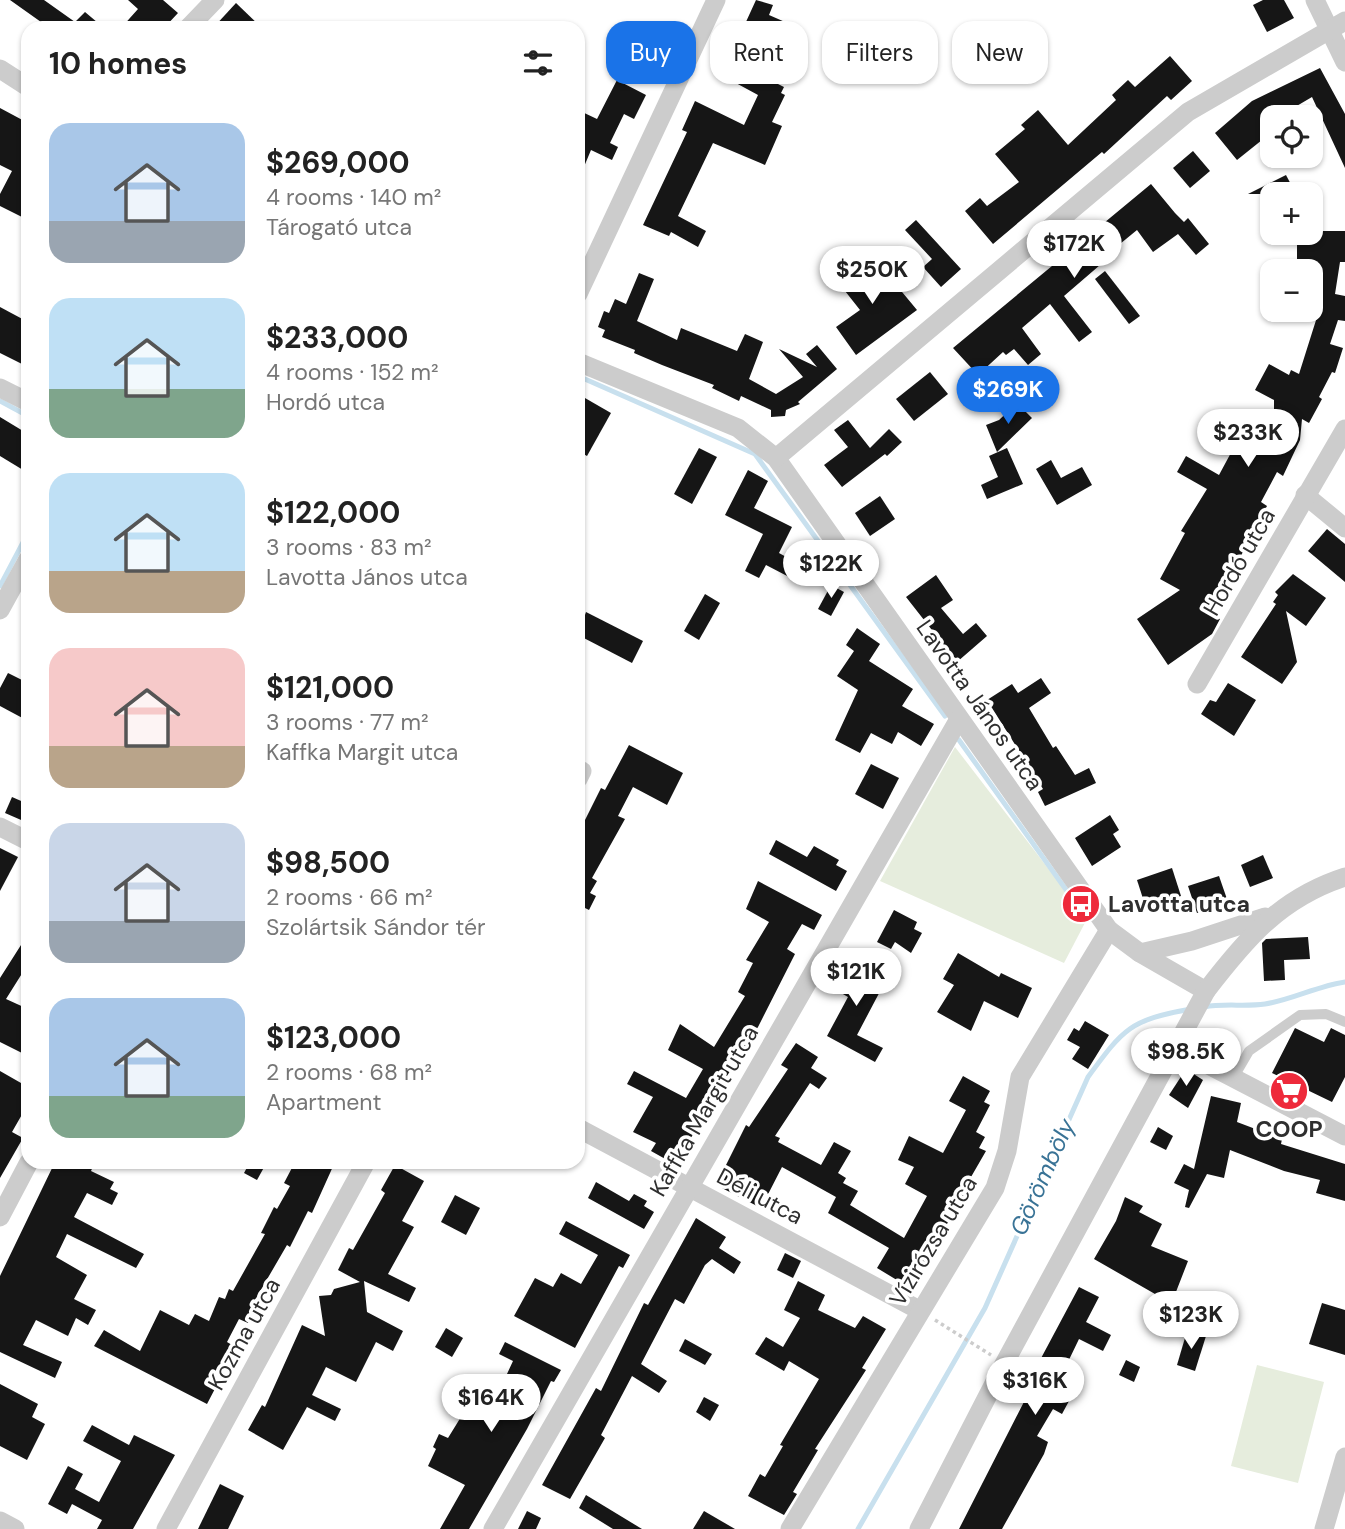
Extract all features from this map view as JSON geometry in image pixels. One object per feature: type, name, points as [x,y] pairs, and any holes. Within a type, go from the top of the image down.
[{"type":"street","points":[[195,21],[215,0]]},
{"type":"street","points":[[585,279],[716,0]]},
{"type":"street","points":[[1315,0],[1337,25],[1345,62]]},
{"type":"street","points":[[776,458],[1188,112],[1337,25]]},
{"type":"street","points":[[0,69],[21,82]]},
{"type":"street","name":"Lavotta János utca","points":[[585,365],[738,428],[776,458],[1109,930],[1204,993]]},
{"type":"street","points":[[0,388],[21,398]]},
{"type":"street","name":"Hordó utca","points":[[1197,684],[1345,429]]},
{"type":"street","points":[[1305,495],[1345,528]]},
{"type":"street","points":[[0,610],[21,572]]},
{"type":"street","name":"Kaffka Margit utca","points":[[493,1529],[688,1185],[959,719]]},
{"type":"street","points":[[0,827],[21,838]]},
{"type":"street","points":[[1140,953],[1192,941],[1273,914],[1323,884],[1345,877]]},
{"type":"street","points":[[919,1529],[1204,993],[1244,942],[1273,914]]},
{"type":"street","name":"Vízirózsa utca","points":[[790,1529],[919,1310],[995,1188],[1007,1151],[1020,1077],[1109,930]]},
{"type":"street","points":[[1174,1048],[1232,1080],[1343,1131]]},
{"type":"street","name":"Déli utca","points":[[585,1132],[919,1310]]},
{"type":"street","points":[[0,1217],[25,1169]]},
{"type":"street","name":"Kozma utca","points":[[166,1529],[362,1169]]},
{"type":"street","points":[[1324,1529],[1338,1505],[1345,1457]]},
{"type":"street","points":[[0,1521],[15,1529]]},
{"type":"lane","points":[[1232,1080],[1249,1051],[1300,1015],[1326,1014],[1345,1022]]},
{"type":"path","points":[[949,1329],[984,1351]]},
{"type":"green space","points":[[955,747],[1087,919],[1064,963],[880,881]]},
{"type":"green space","points":[[1257,1365],[1324,1382],[1298,1483],[1231,1466]]},
{"type":"building","points":[[10,0],[44,0],[74,21],[40,21]]},
{"type":"building","points":[[128,0],[163,0],[178,13],[171,21],[127,21],[138,9]]},
{"type":"building","points":[[756,0],[773,5],[769,15],[783,21],[746,21]]},
{"type":"building","points":[[1263,0],[1284,0],[1294,18],[1267,32],[1253,5]]},
{"type":"building","points":[[236,3],[255,21],[219,21]]},
{"type":"building","points":[[85,12],[96,21],[76,21]]},
{"type":"building","points":[[1170,56],[1192,81],[1171,100],[1167,96],[1104,154],[1102,152],[993,244],[965,211],[980,198],[987,206],[1019,182],[995,154],[1025,129],[1021,125],[1038,110],[1068,145],[1116,100],[1112,95],[1128,80],[1135,87]]},
{"type":"building","points":[[1320,68],[1345,114],[1345,168],[1323,121],[1323,105],[1316,105],[1312,97],[1298,105],[1260,105],[1260,142],[1237,160],[1215,133],[1252,101]]},
{"type":"building","points":[[615,84],[625,84],[646,95],[634,119],[624,114],[610,143],[618,147],[612,160],[591,150],[585,164],[585,113],[597,119]]},
{"type":"building","points":[[738,84],[778,84],[784,87],[781,93],[785,95],[772,122],[782,126],[765,165],[713,143],[678,216],[706,231],[698,247],[671,232],[669,236],[643,225],[687,132],[682,130],[695,101],[744,125],[758,95]]},
{"type":"building","points":[[0,108],[21,119],[21,216],[0,206],[0,194],[12,171],[0,165]]},
{"type":"building","points":[[1193,151],[1210,171],[1190,188],[1173,168]]},
{"type":"building","points":[[1286,175],[1290,182],[1272,182]]},
{"type":"building","points":[[1151,184],[1184,222],[1188,218],[1209,244],[1196,255],[1178,234],[1153,252],[1137,230],[1098,262],[1100,265],[1064,296],[1092,332],[1079,342],[1050,304],[1022,328],[1041,354],[1028,365],[1014,349],[1006,355],[1003,352],[978,375],[953,348]]},
{"type":"building","points":[[1260,188],[1260,194],[1248,194]]},
{"type":"building","points":[[916,220],[961,269],[941,287],[923,267],[932,259],[905,230]]},
{"type":"building","points":[[1323,231],[1345,231],[1345,262],[1340,262],[1335,294],[1345,296],[1345,321],[1338,320],[1330,344],[1343,348],[1335,373],[1332,372],[1319,397],[1322,399],[1309,423],[1302,419],[1300,440],[1283,476],[1277,472],[1261,502],[1267,506],[1211,613],[1220,619],[1212,634],[1168,665],[1137,619],[1180,590],[1160,579],[1185,533],[1181,531],[1207,489],[1177,472],[1186,456],[1219,475],[1233,449],[1217,440],[1228,423],[1244,423],[1257,431],[1274,416],[1274,400],[1255,390],[1269,364],[1289,375],[1291,370],[1299,374],[1315,322],[1323,322],[1323,259],[1297,259],[1297,245],[1323,245]]},
{"type":"building","points":[[851,263],[862,276],[878,263],[917,310],[856,355],[836,327],[860,310],[834,277]]},
{"type":"building","points":[[1105,271],[1140,316],[1129,324],[1095,279]]},
{"type":"building","points":[[639,273],[654,279],[637,321],[677,340],[681,328],[737,351],[745,334],[763,342],[749,379],[776,394],[803,377],[779,349],[817,367],[806,354],[817,345],[837,369],[798,402],[800,404],[786,410],[785,416],[771,417],[771,410],[741,396],[739,401],[712,388],[714,385],[634,353],[635,350],[602,337],[605,330],[598,327],[604,311],[609,313],[615,299],[626,304]]},
{"type":"building","points":[[0,307],[21,318],[21,364],[0,353]]},
{"type":"building","points":[[930,372],[948,394],[914,421],[896,399]]},
{"type":"building","points":[[585,398],[611,413],[587,456],[585,455]]},
{"type":"building","points":[[1017,403],[1032,418],[997,452],[986,425],[999,420]]},
{"type":"building","points":[[0,417],[21,430],[21,469],[0,456]]},
{"type":"building","points":[[848,420],[870,448],[889,429],[902,442],[887,456],[885,454],[842,487],[824,465],[848,447],[834,430]]},
{"type":"building","points":[[699,448],[717,457],[692,504],[674,494]]},
{"type":"building","points":[[1007,448],[1023,484],[987,499],[981,485],[998,477],[989,456]]},
{"type":"building","points":[[1051,460],[1061,478],[1082,467],[1092,485],[1057,505],[1036,469]]},
{"type":"building","points":[[748,470],[768,481],[754,508],[792,527],[779,553],[799,564],[791,578],[766,565],[759,578],[745,571],[763,534],[725,515]]},
{"type":"building","points":[[880,496],[895,519],[870,536],[855,513]]},
{"type":"building","points":[[1327,529],[1345,544],[1345,582],[1308,551]]},
{"type":"building","points":[[1293,574],[1326,598],[1306,626],[1286,611],[1297,662],[1282,684],[1241,657],[1276,604],[1273,602],[1278,595],[1275,592]]},
{"type":"building","points":[[936,575],[953,600],[941,608],[963,634],[976,623],[987,636],[957,662],[906,597]]},
{"type":"building","points":[[831,585],[844,592],[831,616],[818,609]]},
{"type":"building","points":[[705,594],[720,603],[699,640],[684,631]]},
{"type":"building","points":[[586,612],[643,641],[632,663],[585,639]]},
{"type":"building","points":[[857,628],[880,644],[869,661],[913,689],[902,706],[934,724],[921,746],[898,732],[892,744],[871,733],[860,753],[835,740],[858,690],[837,676],[854,651],[846,645]]},
{"type":"building","points":[[8,673],[21,680],[21,717],[0,706],[0,688]]},
{"type":"building","points":[[1041,678],[1051,693],[1029,708],[1053,748],[1056,746],[1075,775],[1089,768],[1096,783],[1045,806],[1038,792],[1043,789],[987,700],[1012,684],[1018,693]]},
{"type":"building","points":[[1228,683],[1256,700],[1234,736],[1201,714],[1210,700],[1216,702]]},
{"type":"building","points":[[629,745],[683,773],[667,805],[633,787],[618,816],[625,819],[592,878],[597,881],[590,893],[596,896],[589,910],[585,908],[585,820],[601,788],[605,790]]},
{"type":"building","points":[[871,764],[899,778],[883,809],[855,794]]},
{"type":"building","points":[[12,797],[21,801],[21,820],[5,813]]},
{"type":"building","points":[[1110,815],[1119,830],[1113,834],[1121,847],[1092,866],[1075,838]]},
{"type":"building","points":[[776,840],[807,857],[814,846],[839,860],[836,865],[847,871],[836,891],[769,854]]},
{"type":"building","points":[[0,848],[18,857],[0,891]]},
{"type":"building","points":[[1263,855],[1273,878],[1250,887],[1241,865]]},
{"type":"building","points":[[1172,868],[1181,896],[1146,908],[1137,880]]},
{"type":"building","points":[[1219,876],[1228,902],[1197,913],[1188,886]]},
{"type":"building","points":[[758,881],[822,915],[814,930],[802,924],[787,949],[795,954],[758,1027],[713,1098],[676,1165],[651,1151],[656,1143],[633,1132],[653,1097],[627,1084],[634,1071],[686,1098],[703,1069],[668,1050],[680,1024],[714,1047],[745,996],[738,992],[753,963],[746,960],[769,922],[746,909]]},
{"type":"building","points":[[894,910],[917,922],[914,929],[922,933],[911,953],[895,942],[891,949],[877,942]]},
{"type":"building","points":[[1308,937],[1310,959],[1284,960],[1285,980],[1264,981],[1262,943],[1266,939]]},
{"type":"building","points":[[21,945],[21,975],[6,999],[21,1006],[21,1052],[0,1042],[0,978]]},
{"type":"building","points":[[958,953],[999,977],[1001,973],[1032,988],[1018,1018],[984,1001],[971,1031],[937,1012],[954,985],[943,979]]},
{"type":"building","points":[[853,960],[886,980],[857,1035],[883,1048],[875,1062],[827,1036],[848,997],[831,987],[846,963],[850,965]]},
{"type":"building","points":[[1085,1021],[1109,1035],[1088,1069],[1072,1059],[1080,1047],[1067,1040],[1074,1028],[1079,1031]]},
{"type":"building","points":[[1295,1028],[1324,1042],[1331,1028],[1345,1035],[1345,1077],[1332,1102],[1272,1073]]},
{"type":"building","points":[[796,1043],[818,1057],[811,1068],[827,1078],[819,1089],[810,1083],[775,1136],[780,1138],[778,1142],[821,1165],[834,1142],[851,1151],[838,1173],[846,1178],[843,1183],[858,1191],[850,1205],[904,1238],[927,1196],[905,1184],[914,1167],[898,1160],[909,1136],[943,1153],[966,1110],[949,1101],[963,1076],[990,1091],[984,1102],[990,1105],[976,1132],[985,1137],[979,1148],[986,1151],[971,1177],[973,1179],[910,1288],[877,1268],[889,1248],[828,1213],[836,1197],[782,1167],[761,1208],[716,1185],[746,1125],[749,1127],[788,1069],[781,1065]]},
{"type":"building","points":[[1186,1069],[1203,1080],[1188,1108],[1169,1095]]},
{"type":"building","points":[[0,1071],[21,1083],[21,1116],[12,1132],[21,1137],[21,1141],[0,1178]]},
{"type":"building","points":[[1211,1096],[1241,1103],[1237,1122],[1282,1139],[1281,1144],[1345,1164],[1345,1201],[1316,1193],[1320,1180],[1284,1171],[1230,1150],[1224,1178],[1207,1174],[1189,1208],[1185,1207],[1189,1190],[1174,1183],[1184,1164],[1194,1169]]},
{"type":"building","points":[[1158,1127],[1173,1136],[1166,1150],[1150,1142]]},
{"type":"building","points":[[52,1169],[92,1169],[91,1171],[114,1182],[110,1189],[118,1193],[112,1205],[87,1193],[74,1217],[144,1254],[136,1268],[67,1234],[56,1257],[87,1275],[74,1299],[96,1310],[88,1325],[76,1318],[68,1336],[36,1320],[23,1345],[62,1362],[55,1378],[0,1352],[0,1276]]},
{"type":"building","points":[[246,1169],[263,1169],[257,1180],[244,1173]]},
{"type":"building","points":[[291,1169],[332,1169],[312,1213],[308,1211],[290,1247],[287,1245],[255,1300],[248,1323],[239,1319],[227,1342],[232,1345],[214,1378],[219,1381],[207,1404],[94,1346],[104,1330],[140,1351],[160,1310],[189,1325],[195,1314],[209,1321],[219,1297],[225,1299],[229,1289],[233,1291],[265,1234],[261,1233],[274,1207],[277,1209],[290,1186],[284,1183]]},
{"type":"building","points":[[393,1169],[402,1169],[424,1181],[402,1221],[414,1227],[388,1274],[416,1288],[409,1302],[364,1281],[367,1312],[403,1331],[393,1351],[376,1342],[356,1382],[326,1367],[312,1395],[341,1409],[335,1421],[307,1407],[283,1450],[248,1430],[262,1405],[265,1407],[302,1325],[325,1336],[319,1296],[331,1295],[334,1289],[360,1282],[338,1270],[349,1248],[353,1250],[385,1193],[381,1190]]},
{"type":"building","points":[[596,1182],[629,1201],[634,1194],[647,1201],[644,1206],[654,1212],[644,1229],[588,1198]]},
{"type":"building","points":[[455,1195],[480,1208],[466,1235],[441,1222]]},
{"type":"building","points":[[1125,1197],[1143,1206],[1139,1212],[1162,1224],[1151,1246],[1188,1261],[1167,1315],[1150,1308],[1155,1294],[1094,1259],[1116,1221]]},
{"type":"building","points":[[696,1218],[726,1237],[719,1248],[741,1262],[734,1274],[712,1259],[705,1265],[684,1304],[675,1299],[641,1364],[667,1381],[659,1393],[632,1376],[601,1435],[605,1438],[570,1499],[542,1485],[596,1388],[601,1391],[644,1303],[648,1305]]},
{"type":"building","points":[[566,1221],[630,1255],[623,1268],[619,1266],[575,1348],[514,1316],[535,1278],[553,1287],[561,1273],[581,1284],[598,1255],[559,1234]]},
{"type":"building","points":[[785,1253],[801,1261],[793,1278],[777,1270]]},
{"type":"building","points":[[798,1281],[825,1295],[818,1310],[855,1328],[863,1316],[886,1329],[862,1368],[866,1370],[815,1449],[818,1450],[793,1492],[797,1494],[784,1515],[748,1496],[760,1474],[765,1477],[783,1446],[780,1445],[819,1379],[789,1361],[784,1371],[755,1354],[766,1337],[783,1347],[800,1318],[784,1310]]},
{"type":"building","points":[[1079,1287],[1099,1297],[1086,1322],[1111,1335],[1103,1351],[1079,1339],[1066,1366],[1083,1375],[1062,1414],[1053,1409],[1037,1436],[1048,1442],[1044,1454],[1002,1529],[959,1529],[1028,1394],[1023,1392]]},
{"type":"building","points":[[1322,1303],[1345,1310],[1345,1355],[1309,1344]]},
{"type":"building","points":[[446,1328],[463,1338],[452,1357],[435,1347]]},
{"type":"building","points":[[1187,1331],[1206,1336],[1195,1371],[1177,1365]]},
{"type":"building","points":[[685,1339],[712,1354],[705,1365],[679,1351]]},
{"type":"building","points":[[505,1342],[561,1370],[554,1382],[551,1381],[527,1429],[469,1529],[440,1529],[465,1485],[428,1466],[436,1449],[433,1447],[439,1434],[448,1438],[472,1399],[485,1407],[495,1387],[500,1389],[513,1361],[499,1354]]},
{"type":"building","points":[[1126,1360],[1140,1367],[1134,1382],[1119,1375]]},
{"type":"building","points":[[0,1384],[38,1404],[32,1417],[45,1424],[27,1460],[0,1446]]},
{"type":"building","points":[[704,1397],[719,1405],[710,1421],[696,1412]]},
{"type":"building","points":[[92,1425],[129,1445],[134,1435],[175,1455],[133,1529],[97,1529],[102,1520],[72,1504],[67,1514],[48,1504],[68,1466],[83,1474],[75,1489],[99,1502],[121,1461],[83,1441]]},
{"type":"building","points":[[220,1484],[244,1496],[228,1529],[198,1529]]},
{"type":"building","points":[[586,1495],[642,1529],[613,1529],[579,1508]]},
{"type":"building","points":[[527,1511],[541,1518],[536,1529],[518,1529]]},
{"type":"building","points":[[704,1511],[735,1529],[693,1529]]},
{"type":"waterway","points":[[585,379],[755,454],[945,716]]},
{"type":"waterway","points":[[0,401],[21,412]]},
{"type":"waterway","points":[[0,586],[21,546]]},
{"type":"waterway","points":[[959,740],[1087,919]]},
{"type":"waterway","name":"Görömböly","points":[[1204,1007],[1265,1004],[1345,982]]},
{"type":"waterway","name":"Görömböly","points":[[858,1529],[985,1308],[1088,1077],[1111,1047],[1130,1029],[1154,1017],[1191,1009]]},
{"type":"place","name":"Lavotta utca","points":[[1081,904]]},
{"type":"place","name":"COOP","points":[[1289,1091]]}]
